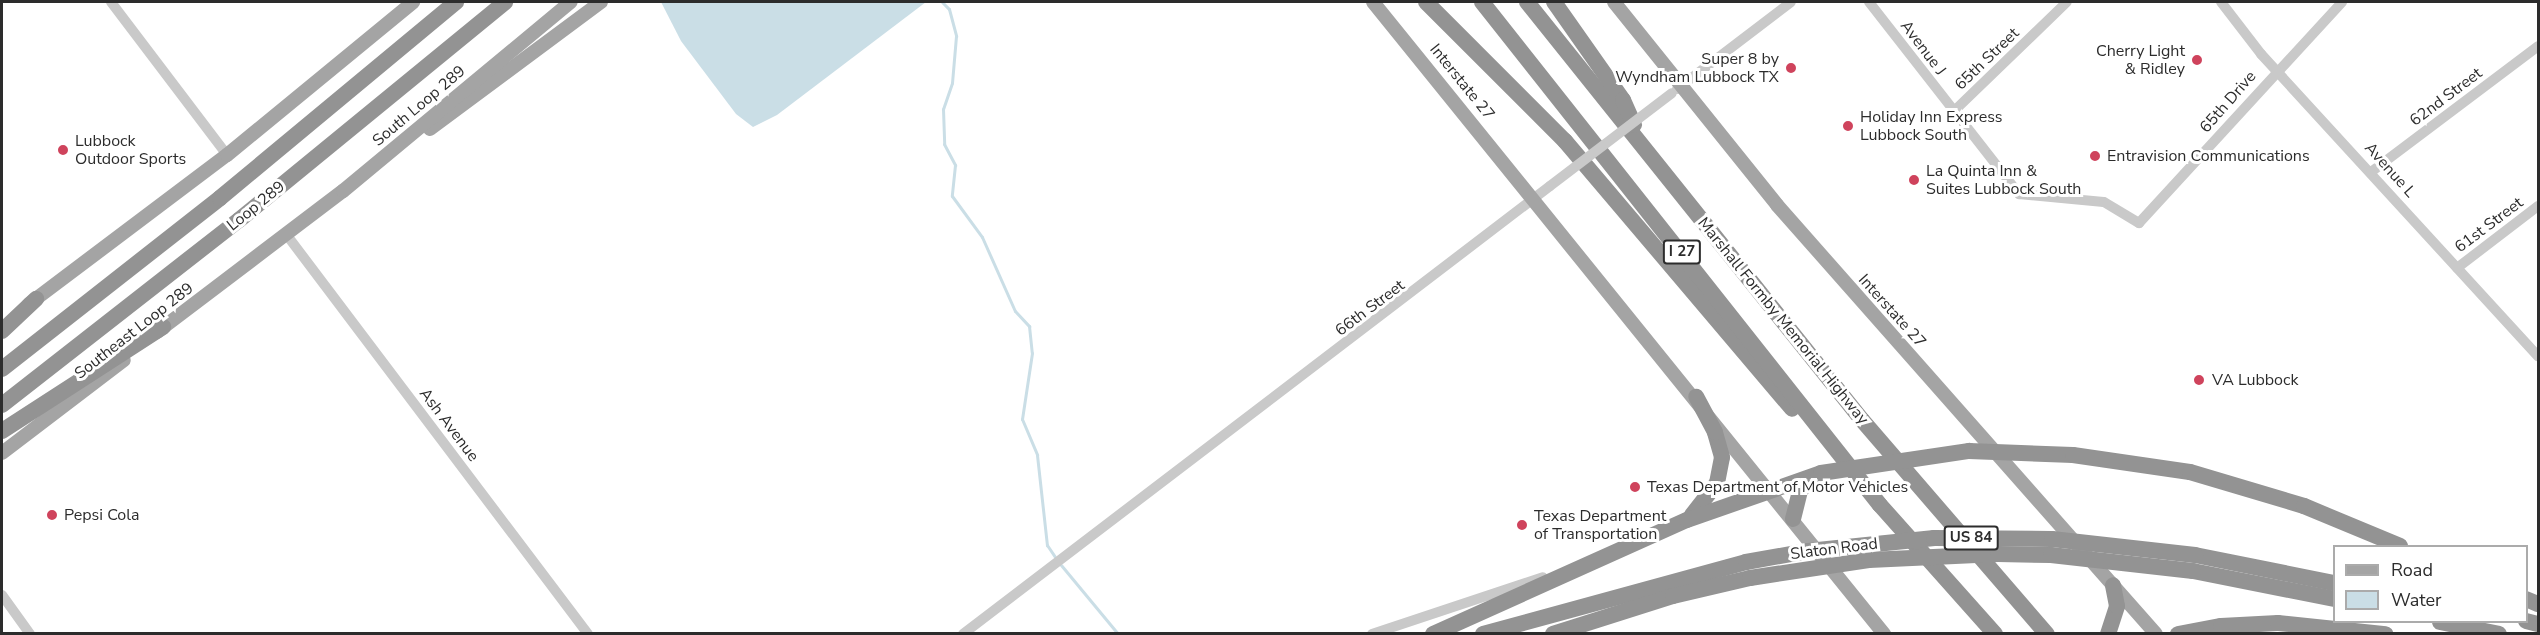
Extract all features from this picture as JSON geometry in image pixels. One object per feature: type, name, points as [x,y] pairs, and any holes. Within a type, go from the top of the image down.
[{"type":"highway","name":"Loop 289","points":[[2,369],[220,198],[456,2]]},
{"type":"highway","name":"Loop 289","points":[[2,405],[255,207],[505,2]]},
{"type":"highway","points":[[1426,2],[1565,141],[1793,410],[1880,505]]},
{"type":"highway","name":"I 27","points":[[1482,2],[1880,505],[1995,633]]},
{"type":"highway","name":"Marshall Formby Memorial Highway","points":[[1527,2],[1862,420],[2047,633]]},
{"type":"highway","points":[[1554,2],[1623,100],[1642,146]]},
{"type":"highway","points":[[2,331],[36,299]]},
{"type":"highway","points":[[2,431],[163,327]]},
{"type":"highway","points":[[1687,520],[1710,496],[1722,457],[1715,432],[1696,397]]},
{"type":"highway","points":[[1433,633],[1494,609],[1622,547],[1769,488],[1821,473],[1969,451],[2128,460],[2190,472],[2304,506],[2398,545]]},
{"type":"highway","points":[[1793,519],[1800,490],[1821,473]]},
{"type":"highway","name":"Slaton Road","points":[[1553,633],[1820,549],[1934,538],[2052,539],[2194,563]]},
{"type":"highway","name":"US 84","points":[[2194,563],[2333,583]]},
{"type":"highway","name":"US 84","points":[[2194,563],[2333,599]]},
{"type":"highway","name":"Slaton Road","points":[[1483,633],[1748,570]]},
{"type":"highway","points":[[2108,633],[2117,606],[2113,585]]},
{"type":"highway","points":[[2178,633],[2246,624],[2304,623],[2385,633]]},
{"type":"highway","points":[[2450,623],[2499,633]]},
{"type":"highway","points":[[2228,633],[2246,624]]},
{"type":"main road","points":[[2,326],[227,155],[413,2]]},
{"type":"main road","name":"South Loop 289","points":[[286,234],[343,191],[571,2]]},
{"type":"main road","points":[[343,191],[602,2]]},
{"type":"main road","points":[[1363,2],[1473,121]]},
{"type":"main road","name":"Interstate 27","points":[[1373,2],[1473,121],[1884,633]]},
{"type":"main road","name":"Interstate 27","points":[[1614,2],[1677,89],[2156,633]]},
{"type":"main road","name":"Southeast Loop 289","points":[[2,453],[286,234]]},
{"type":"street","points":[[111,2],[227,155]]},
{"type":"street","name":"66th Street","points":[[963,633],[1791,2]]},
{"type":"street","name":"Avenue J","points":[[1869,2],[2019,194],[2104,202],[2139,223]]},
{"type":"street","name":"65th Street","points":[[1953,112],[2067,2]]},
{"type":"street","name":"Avenue L","points":[[2221,2],[2276,70],[2538,356]]},
{"type":"street","name":"65th Drive","points":[[2139,223],[2276,70],[2342,2]]},
{"type":"street","name":"62nd Street","points":[[2371,172],[2538,46]]},
{"type":"street","name":"61st Street","points":[[2457,267],[2538,206]]},
{"type":"street","name":"Ash Avenue","points":[[286,234],[588,633]]},
{"type":"street","points":[[1372,633],[1496,594],[1622,547]]},
{"type":"street","points":[[2,595],[30,633]]},
{"type":"water","points":[[661,2],[926,2],[777,115],[753,127],[736,114],[681,41]]},
{"type":"waterway","points":[[942,2],[949,9],[956,36],[952,83],[943,109],[944,144],[955,165],[952,196],[982,237],[1015,311],[1029,326],[1032,353],[1022,419],[1037,455],[1047,545],[1055,557]]},
{"type":"waterway","points":[[1061,565],[1118,634]]},
{"type":"place","name":"Cherry Light & Ridley","points":[[2197,60]]},
{"type":"place","name":"Super 8 by Wyndham Lubbock TX","points":[[1791,68]]},
{"type":"place","name":"Holiday Inn Express Lubbock South","points":[[1848,126]]},
{"type":"place","name":"Lubbock Outdoor Sports","points":[[63,150]]},
{"type":"place","name":"Entravision Communications","points":[[2095,156]]},
{"type":"place","name":"La Quinta Inn & Suites Lubbock South","points":[[1914,180]]},
{"type":"place","name":"VA Lubbock","points":[[2199,380]]},
{"type":"place","name":"Texas Department of Motor Vehicles","points":[[1635,487]]},
{"type":"place","name":"Pepsi Cola","points":[[52,515]]},
{"type":"place","name":"Texas Department of Transportation","points":[[1522,525]]}]
